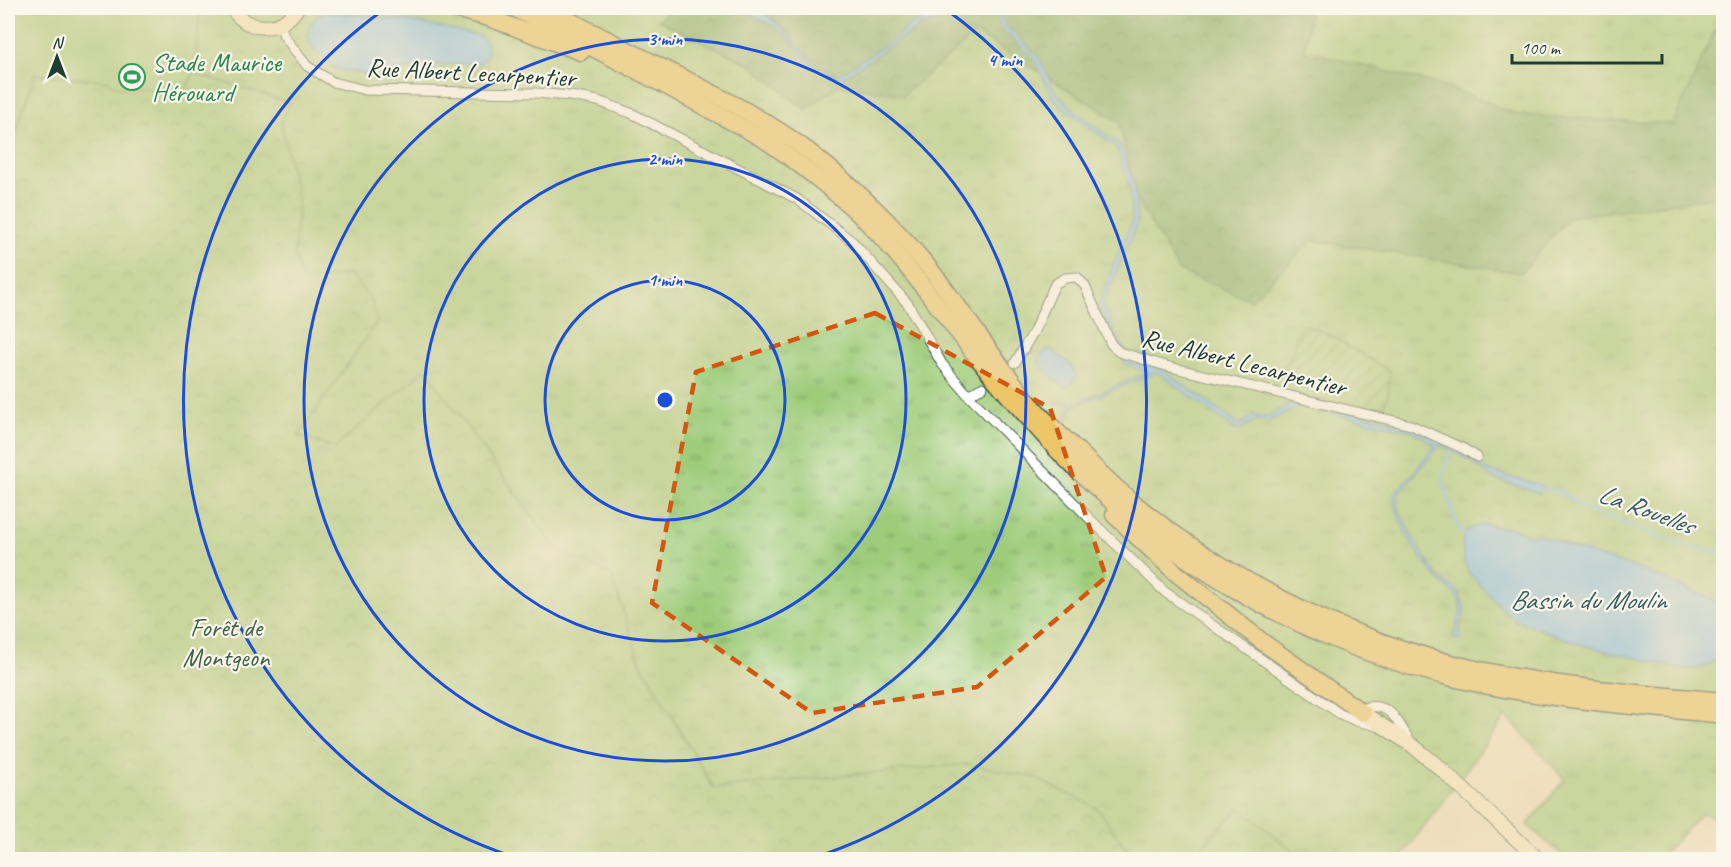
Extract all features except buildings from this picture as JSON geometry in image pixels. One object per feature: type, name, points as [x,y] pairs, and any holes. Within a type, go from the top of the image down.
[{"type":"highway","points":[[451,8],[489,18],[654,79]]},
{"type":"highway","points":[[514,8],[654,79],[770,144],[830,188],[862,216],[900,257],[1074,478],[1176,573],[1359,717]]},
{"type":"highway","points":[[544,8],[748,111],[810,153],[848,184],[886,219],[930,269],[1036,411],[1127,498],[1217,562],[1271,593],[1332,622],[1380,641],[1440,660],[1505,675],[1576,686],[1724,701]]},
{"type":"highway","points":[[558,8],[635,54]]},
{"type":"highway","points":[[1010,398],[1072,466],[1156,536],[1209,573],[1258,602],[1339,642],[1397,663],[1513,691],[1724,715]]},
{"type":"street","points":[[232,8],[245,22],[268,27],[280,24],[297,8]]},
{"type":"street","name":"Rue Albert Lecarpentier","points":[[280,24],[284,36],[307,66],[333,82],[365,90],[536,93],[598,101],[633,114],[797,199],[852,241],[908,304],[942,364],[968,395],[1165,592],[1340,714],[1359,717]]},
{"type":"street","name":"Rue Albert Lecarpentier","points":[[1015,363],[1034,331],[1055,284],[1065,278],[1077,277],[1085,286],[1112,344],[1119,352],[1166,366],[1412,425],[1477,457]]},
{"type":"street","points":[[968,395],[983,387]]},
{"type":"street","points":[[1413,746],[1390,712],[1384,708],[1367,707],[1359,717],[1386,728],[1413,746],[1440,768],[1539,860]]},
{"type":"highlighted area","points":[[875,313],[1050,408],[1106,577],[977,687],[812,713],[652,603],[696,372]]},
{"type":"green space","name":"Stade Maurice Hérouard","points":[[8,8],[200,8],[194,73],[185,90],[114,86],[108,81],[35,74],[8,153]]},
{"type":"green space","points":[[200,8],[674,8],[659,20],[751,65],[806,109],[839,85],[903,95],[976,33],[1119,121],[1137,200],[1251,300],[1312,240],[1521,273],[1569,217],[1723,196],[1723,820],[1702,813],[1659,859],[1567,859],[1527,825],[1565,779],[1506,716],[1400,859],[1303,859],[1239,808],[1190,859],[1134,859],[1097,808],[969,764],[714,788],[640,662],[611,575],[557,550],[425,369],[335,448],[298,436],[377,322],[371,300],[349,274],[303,281],[294,255],[298,203],[281,122],[289,103],[194,73]]},
{"type":"green space","points":[[674,8],[1310,8],[1305,51],[1444,86],[1519,115],[1673,124],[1723,12],[1723,196],[1569,217],[1521,273],[1312,240],[1251,300],[1179,271],[1137,200],[1119,121],[976,33],[903,95],[839,85],[806,110],[751,65],[658,20]]},
{"type":"green space","points":[[1310,8],[1723,8],[1723,12],[1674,124],[1519,115],[1444,86],[1304,51]]},
{"type":"green space","name":"Forêt de Montgeon","points":[[194,73],[290,103],[281,122],[298,203],[294,255],[303,281],[350,274],[371,300],[377,322],[298,436],[335,448],[425,369],[557,550],[611,575],[640,662],[713,788],[969,764],[1033,777],[1097,808],[1134,859],[8,860],[8,153],[35,74],[108,81],[114,86],[185,90]]},
{"type":"green space","points":[[1301,325],[1321,330],[1390,371],[1388,395],[1381,414],[1270,389],[1290,360]]},
{"type":"green space","points":[[1239,808],[1303,859],[1190,859]]},
{"type":"water","points":[[742,8],[756,10],[768,17],[780,26],[813,61],[838,75],[895,39],[910,25],[952,8],[959,8],[953,15],[920,26],[840,79],[809,61],[787,37],[772,25]]},
{"type":"water","points":[[992,8],[996,8],[1006,26],[1038,56],[1055,91],[1077,113],[1120,145],[1135,188],[1137,224],[1103,304],[1115,333],[1126,351],[1119,349],[1098,305],[1132,222],[1130,190],[1116,147],[1066,110],[1052,96],[1033,57],[1004,31]]},
{"type":"water","points":[[328,12],[405,21],[480,36],[487,44],[487,56],[480,63],[435,65],[364,74],[341,70],[330,64],[311,45],[308,36],[310,25],[318,15]]},
{"type":"water","points":[[1051,349],[1072,366],[1075,372],[1073,382],[1066,387],[1039,364],[1042,354]]},
{"type":"water","points":[[1121,354],[1128,356],[1131,362],[1162,369],[1237,423],[1241,424],[1253,415],[1267,417],[1295,401],[1407,424],[1464,453],[1489,471],[1541,485],[1540,493],[1492,478],[1472,462],[1440,445],[1398,495],[1400,512],[1417,544],[1438,575],[1455,588],[1461,598],[1464,605],[1464,616],[1460,639],[1456,640],[1453,636],[1461,611],[1458,598],[1436,577],[1415,549],[1395,504],[1394,493],[1413,474],[1435,444],[1412,431],[1299,406],[1268,422],[1256,420],[1236,430],[1157,372],[1072,407],[1068,418],[1062,425],[1060,424],[1071,406],[1063,402],[1056,404],[1055,402],[1063,400],[1073,404],[1149,372],[1125,364]]},
{"type":"water","name":"Bassin du Moulin","points":[[1485,524],[1512,528],[1531,536],[1538,535],[1555,540],[1569,547],[1642,570],[1714,600],[1723,607],[1723,656],[1704,667],[1682,669],[1582,645],[1516,620],[1505,612],[1469,573],[1464,559],[1463,540],[1467,533],[1466,530]]},
{"type":"waterway","points":[[1451,450],[1443,473],[1444,484],[1457,526],[1465,536]]},
{"type":"waterway","name":"La Rouelles","points":[[1537,488],[1559,491],[1588,511],[1684,546],[1724,553]]},
{"type":"place","name":"Stade Maurice Hérouard","points":[[132,77]]}]
